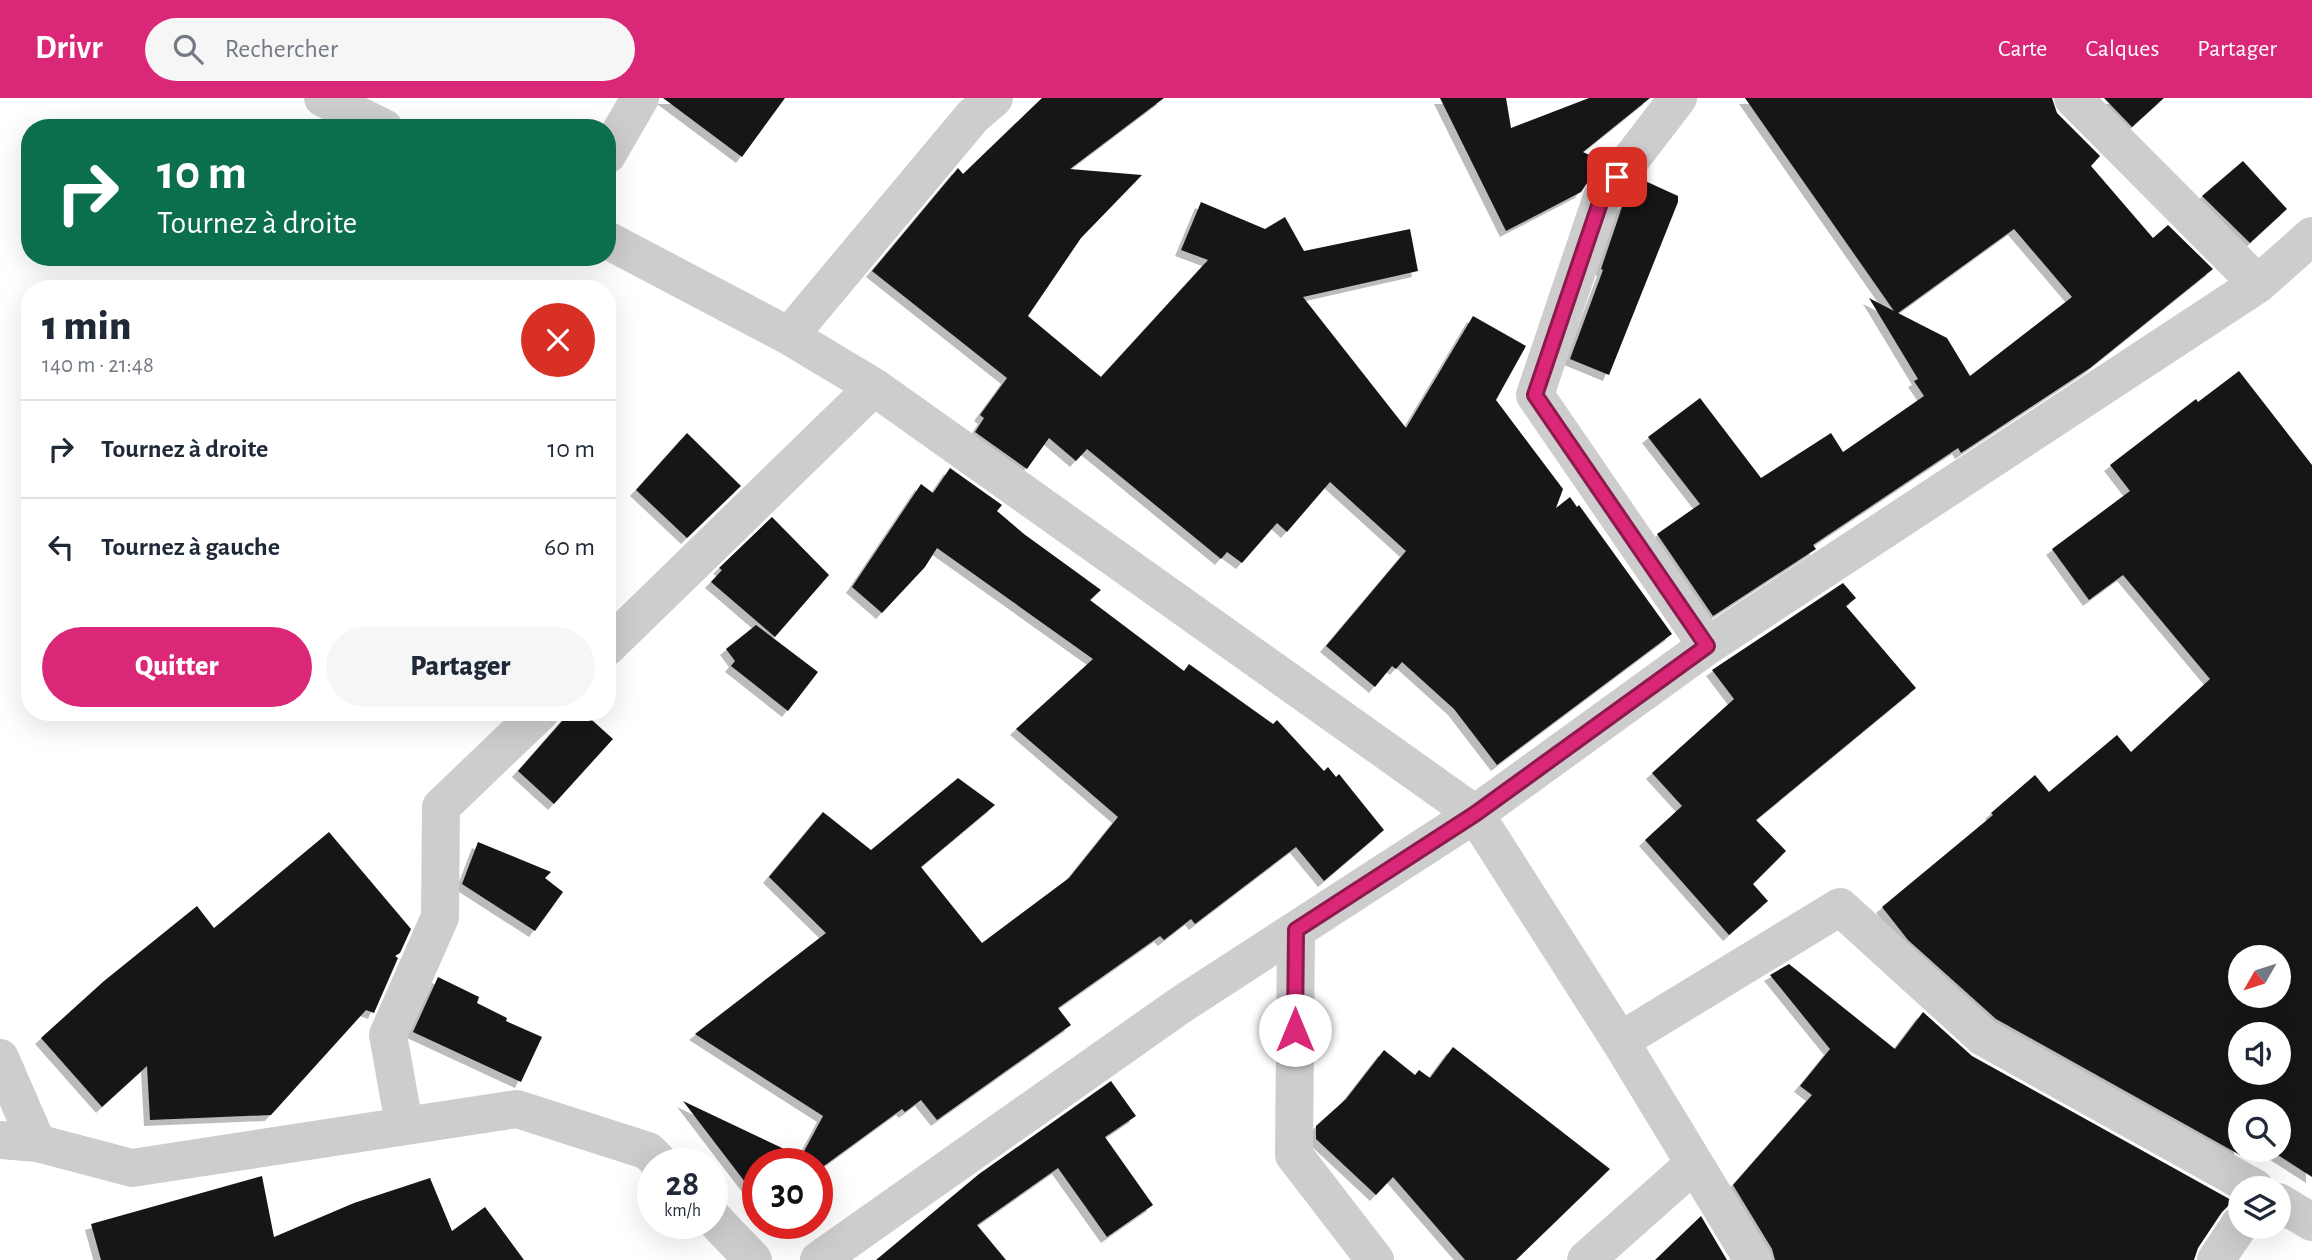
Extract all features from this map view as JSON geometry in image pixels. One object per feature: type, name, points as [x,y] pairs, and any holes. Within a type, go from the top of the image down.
[{"type":"street","points":[[323,98],[366,119]]},
{"type":"street","points":[[616,139],[640,98]]},
{"type":"street","points":[[789,336],[973,116],[994,98]]},
{"type":"street","points":[[1678,98],[1602,197],[1535,395],[1707,646]]},
{"type":"street","points":[[2073,98],[2258,284]]},
{"type":"street","points":[[819,1260],[1179,1006],[1475,814],[1707,646],[2258,284],[2312,236]]},
{"type":"street","points":[[616,245],[789,336],[874,387],[1475,814],[1620,1041],[1753,1260]]},
{"type":"street","points":[[616,638],[874,387]]},
{"type":"street","points":[[404,1124],[388,1035],[440,918],[441,807],[531,721]]},
{"type":"street","points":[[1620,1041],[1840,907],[1983,1038],[2233,1176]]},
{"type":"street","points":[[1296,930],[1294,1155],[1376,1260]]},
{"type":"street","points":[[0,1058],[19,1142],[132,1168],[517,1108],[639,1148]]},
{"type":"street","points":[[1587,1260],[1695,1164]]},
{"type":"street","points":[[2291,1210],[2312,1222]]},
{"type":"street","points":[[728,1234],[753,1260]]},
{"type":"street","points":[[2216,1260],[2230,1239]]},
{"type":"building","points":[[663,98],[785,98],[742,157]]},
{"type":"building","points":[[1042,98],[1164,98],[1070,169],[1142,175],[1081,238],[1028,316],[1101,377],[1208,260],[1181,250],[1201,202],[1265,229],[1285,217],[1304,251],[1410,229],[1418,271],[1303,297],[1406,428],[1473,316],[1526,346],[1496,400],[1563,489],[1556,508],[1570,497],[1577,507],[1579,505],[1672,634],[1497,765],[1454,709],[1402,662],[1396,669],[1392,666],[1375,687],[1326,646],[1406,551],[1330,482],[1287,532],[1277,523],[1242,563],[1227,552],[1221,559],[1087,449],[1076,461],[1049,438],[1027,469],[975,432],[984,418],[980,415],[1007,378],[872,271],[958,168],[963,174]]},
{"type":"building","points":[[1440,98],[1506,98],[1511,128],[1589,98],[1650,98],[1583,152],[1602,161],[1581,192],[1506,231]]},
{"type":"building","points":[[1745,98],[2052,98],[2057,113],[2100,156],[2091,166],[2153,238],[2168,225],[2213,269],[2090,368],[1961,453],[1958,448],[1813,545],[1816,549],[1713,616],[1657,534],[1700,504],[1648,437],[1700,398],[1761,478],[1831,433],[1843,452],[1924,396],[1914,381],[1918,379],[1869,298],[1894,311]],"holes":[[[2014,229],[2072,297],[1970,376],[1947,338],[1898,313]]]},
{"type":"building","points":[[2104,98],[2164,98],[2132,127]]},
{"type":"building","points":[[2243,161],[2287,209],[2250,243],[2202,196]]},
{"type":"building","points":[[1643,180],[1678,196],[1678,202],[1609,375],[1570,359],[1603,270],[1601,269],[1622,207]]},
{"type":"building","points":[[2239,371],[2312,465],[2312,1177],[2289,1162],[2291,1162],[2291,1099],[2228,1099],[2228,1148],[1996,1019],[1908,940],[1882,907],[1993,815],[1991,813],[2035,775],[2049,792],[2117,735],[2131,752],[2210,679],[2123,575],[2089,600],[2052,549],[2130,491],[2110,465],[2196,399],[2198,402]]},
{"type":"building","points":[[687,433],[741,486],[687,538],[636,490]]},
{"type":"building","points":[[950,468],[1002,505],[997,511],[1101,590],[1090,600],[1184,671],[1189,664],[1273,724],[1277,720],[1324,771],[1328,767],[1336,777],[1339,774],[1384,830],[1324,881],[1296,847],[1195,924],[1191,919],[1164,940],[1160,936],[1058,1008],[1071,1025],[937,1120],[921,1100],[905,1112],[902,1109],[833,1159],[833,1148],[806,1148],[823,1116],[695,1034],[826,933],[769,877],[823,812],[871,850],[958,778],[995,805],[921,867],[982,943],[1069,878],[1118,817],[1016,729],[1093,659],[937,548],[925,567],[882,613],[852,587],[921,484],[933,493]]},
{"type":"building","points":[[772,517],[829,575],[775,637],[711,582],[722,570],[719,568]]},
{"type":"building","points":[[1843,583],[1856,598],[1846,606],[1916,688],[1756,820],[1786,851],[1753,884],[1768,901],[1729,935],[1645,840],[1682,806],[1652,773],[1734,699],[1712,670]]},
{"type":"building","points":[[756,625],[818,672],[788,711],[731,666],[735,661],[726,649]]},
{"type":"building","points":[[562,721],[593,721],[613,739],[554,804],[518,771]]},
{"type":"building","points":[[329,832],[411,929],[400,953],[395,956],[398,958],[374,1013],[366,1010],[271,1115],[150,1120],[147,1066],[102,1107],[41,1038],[104,981],[197,906],[214,928]]},
{"type":"building","points":[[478,842],[551,872],[545,878],[563,892],[535,931],[462,884]]},
{"type":"building","points":[[1789,964],[1895,1049],[1923,1012],[1972,1056],[2228,1198],[2228,1206],[2198,1248],[2194,1260],[1775,1260],[1772,1249],[1733,1185],[1812,1095],[1800,1086],[1830,1049],[1770,975]]},
{"type":"building","points":[[438,977],[479,997],[477,1003],[507,1018],[506,1021],[542,1037],[521,1082],[413,1032]]},
{"type":"building","points":[[1453,1047],[1610,1169],[1516,1260],[1465,1260],[1393,1177],[1376,1195],[1316,1139],[1316,1126],[1346,1099],[1384,1050],[1415,1075],[1419,1070],[1430,1078]]},
{"type":"building","points":[[1111,1081],[1136,1116],[1105,1137],[1153,1205],[1107,1237],[1058,1168],[977,1225],[1006,1260],[876,1260],[979,1174]]},
{"type":"building","points":[[683,1101],[782,1148],[742,1148],[742,1178],[728,1160],[728,1148],[719,1148]]},
{"type":"building","points":[[262,1176],[274,1237],[354,1203],[430,1178],[452,1231],[485,1207],[524,1260],[101,1260],[91,1224]]},
{"type":"building","points":[[1701,1216],[1727,1260],[1655,1260]]},
{"type":"route","points":[[1295,1030],[1296,930],[1475,814],[1707,646],[1535,395],[1602,197],[1617,177]]}]
